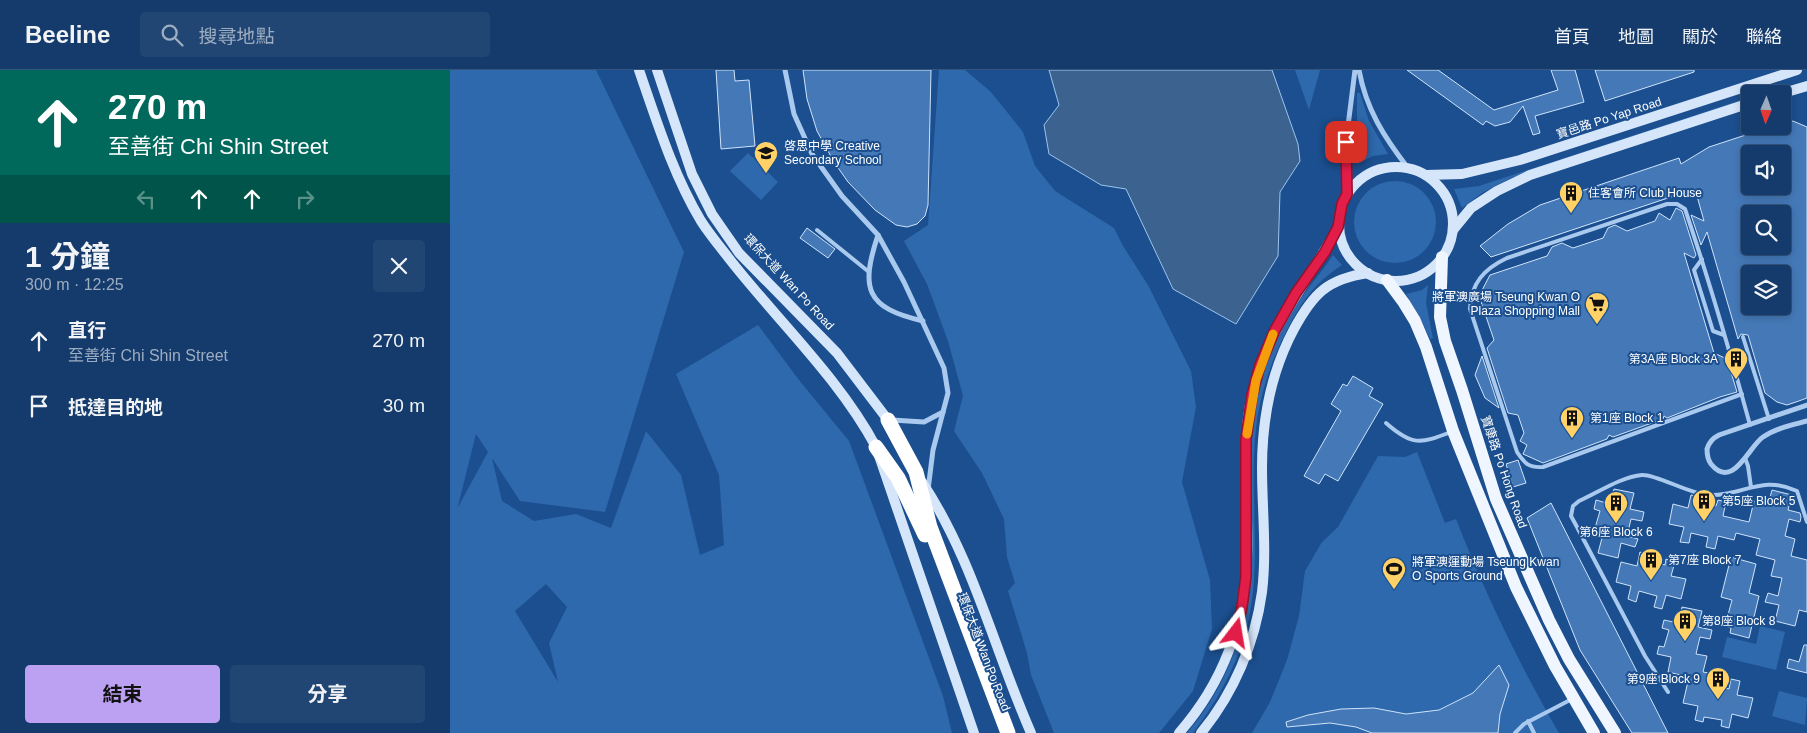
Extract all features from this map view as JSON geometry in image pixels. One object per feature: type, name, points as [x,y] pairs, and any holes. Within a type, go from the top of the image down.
[{"type":"highway","name":"環保大道 Wan Po Road","points":[[888,420],[916,472],[947,584],[998,733]]},
{"type":"highway","name":"環保大道 Wan Po Road","points":[[876,447],[898,478],[906,494],[947,584],[1008,733]]},
{"type":"main road","name":"環保大道 Wan Po Road","points":[[639,70],[667,151],[701,221],[756,294],[783,322],[852,408],[876,447],[974,733]]},
{"type":"main road","name":"環保大道 Wan Po Road","points":[[656,70],[692,174],[712,214],[739,253],[837,353],[888,420]]},
{"type":"main road","name":"寶邑路 Po Yap Road","points":[[1426,175],[1462,174],[1520,160],[1797,70]]},
{"type":"main road","points":[[1791,91],[1807,86]]},
{"type":"main road","name":"寶邑路 Po Yap Road","points":[[1338,227],[1341,241],[1347,254],[1356,265],[1368,274],[1387,280],[1402,280],[1418,276],[1442,258],[1453,230],[1471,208],[1497,190],[1530,175],[1741,106]]},
{"type":"main road","name":"寶邑路 Po Yap Road","points":[[1179,733],[1199,709],[1219,676],[1232,646],[1242,607],[1247,556],[1246,439],[1252,395],[1260,365],[1281,318],[1325,252],[1338,227],[1342,204],[1347,194],[1358,180],[1372,172],[1390,167],[1408,168],[1426,175],[1441,188],[1451,208],[1453,230]]},
{"type":"main road","name":"寶康路 Po Hong Road","points":[[1442,258],[1440,316],[1445,341],[1496,499],[1549,620],[1569,659],[1615,733]]},
{"type":"main road","name":"寶邑路 Po Yap Road","points":[[1201,733],[1234,682],[1251,640],[1258,615],[1264,563],[1263,434],[1268,400],[1277,368],[1300,318],[1320,292],[1338,280],[1368,274]]},
{"type":"main road","points":[[1387,280],[1404,302],[1415,321],[1426,347],[1453,431],[1516,587],[1594,733]]},
{"type":"main road","name":"環保大道 Wan Po Road","points":[[916,472],[928,490],[969,572],[1031,733]]},
{"type":"street","points":[[786,70],[790,100],[799,128],[820,168],[842,196],[878,235],[904,282],[947,376],[948,393],[933,450],[928,490]]},
{"type":"street","points":[[1357,70],[1383,135],[1408,168]]},
{"type":"street","points":[[1347,194],[1346,142],[1357,70]]},
{"type":"street","points":[[878,235],[871,255],[869,272],[869,280],[875,299],[894,313],[923,321]]},
{"type":"street","points":[[1807,405],[1719,435],[1714,438],[1707,455],[1712,465],[1723,471],[1735,470],[1740,466],[1756,442],[1764,435],[1807,421]]},
{"type":"street","points":[[888,420],[908,423],[924,422],[943,411]]},
{"type":"lane","points":[[1742,394],[1543,466],[1532,468],[1524,463],[1517,452],[1470,309],[1470,296],[1475,284],[1492,265],[1506,258],[1667,204],[1677,204],[1685,208],[1702,259],[1742,394],[1750,425]]},
{"type":"lane","points":[[817,230],[869,272]]},
{"type":"lane","points":[[1702,259],[1694,270],[1713,331],[1724,335]]},
{"type":"lane","points":[[1743,338],[1769,419]]},
{"type":"lane","points":[[1386,423],[1401,437],[1416,440],[1431,440],[1453,431]]},
{"type":"lane","points":[[1745,458],[1751,488]]},
{"type":"lane","points":[[1668,692],[1645,656],[1571,516],[1573,506],[1579,501],[1630,478],[1645,475],[1705,495],[1719,496],[1778,484],[1796,491],[1807,522]]},
{"type":"lane","points":[[1515,733],[1528,721],[1574,698]]},
{"type":"lane","points":[[1528,721],[1534,733]]},
{"type":"shaded area","points":[[450,70],[596,70],[684,252],[605,512],[520,501],[492,458],[502,501],[534,521],[576,514],[611,528],[646,431],[681,475],[700,555],[724,545],[719,475],[676,374],[758,325],[799,380],[849,441],[943,696],[952,733],[450,733]],"holes":[[[476,434],[488,452],[458,507],[458,506]],[[546,584],[567,607],[549,643],[558,682],[515,611]]]},
{"type":"shaded area","points":[[939,70],[965,70],[991,92],[1023,132],[1035,166],[1055,191],[1114,228],[1148,285],[1191,371],[1196,407],[1182,482],[1210,580],[1212,629],[1193,691],[1159,733],[1054,733],[1031,675],[1027,653],[1008,591],[1015,583],[1007,557],[1004,519],[982,473],[954,431],[963,396],[948,341],[927,284],[904,241],[928,225]]},
{"type":"shaded area","points":[[1049,70],[1272,70],[1298,144],[1300,161],[1280,192],[1278,256],[1236,324],[1173,289],[1126,189],[1101,185],[1049,154],[1044,125],[1059,105]]},
{"type":"shaded area","points":[[1295,70],[1320,70],[1309,110]]},
{"type":"shaded area","points":[[1357,93],[1360,93],[1369,121],[1388,154],[1373,156],[1357,164]]},
{"type":"shaded area","points":[[1741,100],[1741,103],[1513,177],[1482,193],[1462,208],[1454,189],[1479,186]]},
{"type":"shaded area","points":[[748,153],[778,182],[761,200],[730,171]]},
{"type":"shaded area","points":[[1395,181],[1411,185],[1424,193],[1432,206],[1436,222],[1432,238],[1424,251],[1411,259],[1395,263],[1379,259],[1366,251],[1358,238],[1354,222],[1358,206],[1366,193],[1379,185]]},
{"type":"shaded area","points":[[1333,255],[1342,265],[1315,287],[1302,304],[1281,343],[1266,380],[1255,435],[1255,566],[1249,618],[1240,649],[1220,693],[1193,733],[1187,733],[1220,685],[1235,649],[1246,612],[1252,544],[1252,439],[1254,416],[1263,375],[1287,320]]},
{"type":"shaded area","points":[[1428,285],[1426,303],[1433,338],[1430,339],[1406,294],[1422,290]]},
{"type":"shaded area","name":"將軍澳運動場 Tseung Kwan O Sports Ground","points":[[1417,452],[1445,523],[1456,519],[1503,628],[1559,733],[1252,733],[1270,702],[1287,660],[1299,616],[1305,571],[1322,542],[1338,527],[1378,456],[1405,457]]},
{"type":"shaded area","points":[[1760,626],[1785,632],[1776,670],[1722,657],[1727,637],[1756,644]]},
{"type":"shaded area","points":[[1779,691],[1807,698],[1805,725],[1772,716]]},
{"type":"building","points":[[716,70],[734,70],[735,81],[749,80],[755,146],[721,149]]},
{"type":"building","points":[[803,70],[931,70],[928,205],[925,216],[917,224],[907,227],[896,225],[875,210],[848,182],[834,162],[817,131],[807,99]]},
{"type":"building","points":[[1407,70],[1438,70],[1494,110],[1558,90],[1551,70],[1575,70],[1584,102],[1535,116],[1540,133],[1533,135],[1523,106],[1510,122],[1495,126],[1486,121],[1483,125]]},
{"type":"building","points":[[1595,70],[1694,70],[1694,72],[1605,101]]},
{"type":"building","points":[[1793,121],[1807,127],[1807,398],[1787,405],[1777,402],[1765,393],[1748,335],[1741,334],[1738,339],[1707,232],[1701,245],[1691,215],[1704,221],[1695,189],[1491,257],[1480,246],[1508,224],[1540,205],[1679,158],[1681,164],[1709,147],[1746,135],[1791,135],[1791,122]]},
{"type":"building","name":"將軍澳廣場 Tseung Kwan O Plaza Shopping Mall","points":[[1676,208],[1682,211],[1696,255],[1694,258],[1684,253],[1714,353],[1727,359],[1737,392],[1667,418],[1664,416],[1663,419],[1613,437],[1609,435],[1607,439],[1543,463],[1523,454],[1527,445],[1520,441],[1524,433],[1518,415],[1508,413],[1487,348],[1494,340],[1479,296],[1490,275],[1547,256],[1552,247],[1562,243],[1573,248],[1603,238],[1608,228],[1615,225],[1627,231],[1655,221],[1659,213],[1670,220]]},
{"type":"building","points":[[807,228],[835,249],[828,258],[800,238]]},
{"type":"building","points":[[1482,356],[1499,408],[1485,398],[1475,375]]},
{"type":"building","points":[[1353,376],[1373,388],[1369,396],[1383,404],[1338,481],[1325,474],[1319,484],[1304,476],[1341,411],[1331,404],[1343,384],[1347,386]]},
{"type":"building","points":[[1518,460],[1526,483],[1513,487],[1506,464]]},
{"type":"building","name":"第6座 Block 6","points":[[1614,489],[1634,493],[1630,509],[1644,512],[1642,521],[1631,519],[1627,536],[1638,539],[1635,547],[1621,543],[1618,558],[1598,553],[1602,538],[1588,535],[1590,526],[1595,528],[1600,511],[1594,509],[1596,500],[1610,504]]},
{"type":"building","points":[[1772,490],[1792,495],[1788,510],[1800,513],[1801,517],[1800,522],[1789,519],[1785,536],[1795,539],[1791,556],[1807,560],[1807,612],[1799,610],[1795,626],[1775,621],[1779,605],[1765,602],[1768,593],[1778,596],[1782,578],[1771,576],[1775,560],[1756,555],[1760,539],[1736,533],[1734,540],[1718,536],[1715,549],[1706,547],[1708,537],[1691,533],[1689,543],[1680,542],[1684,527],[1669,524],[1673,504],[1688,508],[1691,495],[1700,497],[1699,501],[1716,506],[1718,500],[1726,502],[1723,516],[1749,522],[1754,501],[1768,505]]},
{"type":"building","points":[[1551,503],[1668,733],[1632,733],[1580,650],[1527,518]]},
{"type":"building","name":"第7座 Block 7","points":[[1640,552],[1649,555],[1648,561],[1665,565],[1666,559],[1675,562],[1671,576],[1686,579],[1681,599],[1666,595],[1662,609],[1654,607],[1657,596],[1639,591],[1636,602],[1628,599],[1631,586],[1616,582],[1621,562],[1637,566]]},
{"type":"building","points":[[1731,557],[1756,564],[1749,593],[1759,596],[1749,638],[1730,633],[1731,628],[1725,626],[1732,600],[1721,597]]},
{"type":"building","points":[[1682,607],[1702,611],[1698,627],[1712,630],[1710,639],[1700,637],[1696,654],[1707,656],[1703,672],[1714,674],[1712,685],[1729,689],[1731,679],[1740,681],[1737,695],[1753,698],[1748,718],[1732,714],[1729,728],[1721,726],[1722,720],[1704,717],[1703,722],[1695,720],[1698,706],[1683,703],[1689,677],[1668,672],[1671,657],[1657,654],[1659,646],[1664,647],[1669,630],[1662,628],[1664,620],[1678,623]]},
{"type":"building","points":[[1804,645],[1807,645],[1807,673],[1787,668],[1789,659],[1799,662]]},
{"type":"building","points":[[1499,665],[1509,685],[1500,714],[1498,733],[1372,733],[1356,727],[1330,723],[1287,727],[1286,722],[1308,715],[1341,709],[1374,708],[1406,714],[1439,710],[1473,693]]},
{"type":"slow traffic","points":[[1247,434],[1252,395],[1260,365],[1273,334]]},
{"type":"place","name":"啓思中學 Creative Secondary School","points":[[766,174]]},
{"type":"place","name":"住客會所 Club House","points":[[1571,214]]},
{"type":"place","name":"將軍澳廣場 Tseung Kwan O Plaza Shopping Mall","points":[[1597,325]]},
{"type":"place","name":"第3A座 Block 3A","points":[[1736,380]]},
{"type":"place","name":"第1座 Block 1","points":[[1572,439]]},
{"type":"place","name":"第5座 Block 5","points":[[1704,522]]},
{"type":"place","name":"第6座 Block 6","points":[[1616,524]]},
{"type":"place","name":"第7座 Block 7","points":[[1651,581]]},
{"type":"place","name":"將軍澳運動場 Tseung Kwan O Sports Ground","points":[[1394,590]]},
{"type":"place","name":"第8座 Block 8","points":[[1685,642]]},
{"type":"place","name":"第9座 Block 9","points":[[1718,700]]},
{"type":"route","points":[[1236,633],[1245,591],[1247,556],[1246,439],[1252,395],[1260,365],[1281,318],[1325,252],[1338,227],[1339,215],[1347,194],[1346,142]]}]
